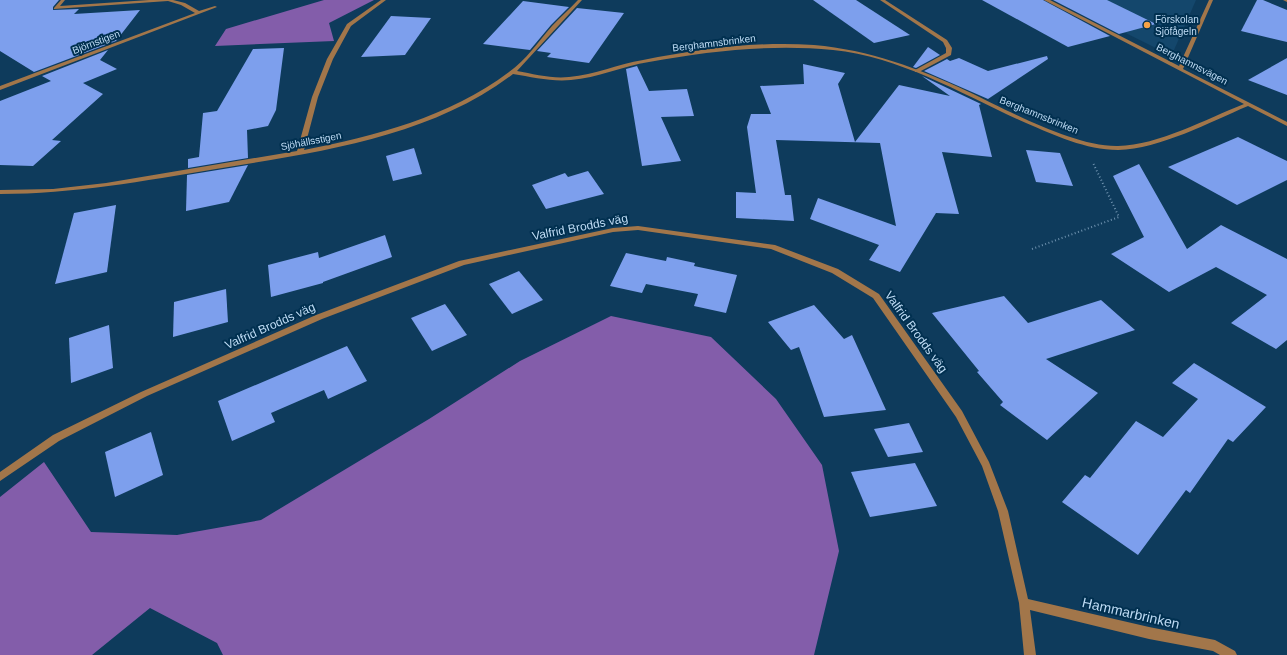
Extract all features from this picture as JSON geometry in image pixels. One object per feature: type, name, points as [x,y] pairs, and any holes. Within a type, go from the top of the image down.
[{"type":"street","points":[[63,0],[56,8],[168,0],[183,4],[198,13]]},
{"type":"street","points":[[300,152],[314,97],[330,59],[349,25],[384,0]]},
{"type":"street","name":"Sjöhällsstigen","points":[[0,192],[43,192],[91,188],[348,143],[398,130],[452,107],[485,90],[512,72],[531,55],[551,30],[580,0]]},
{"type":"street","points":[[882,0],[945,40],[949,48],[949,54],[917,71]]},
{"type":"street","name":"Berghamnsvägen","points":[[1046,0],[1181,68],[1287,124]]},
{"type":"street","points":[[1181,68],[1211,0]]},
{"type":"street","name":"Björnstigen","points":[[0,88],[215,7]]},
{"type":"street","name":"Berghamnsbrinken","points":[[512,72],[570,79],[642,61],[763,46],[837,49],[870,54],[917,71],[1023,120],[1062,136],[1102,147],[1128,147],[1169,136],[1249,104]]},
{"type":"street","name":"Valfrid Brodds väg","points":[[0,477],[56,438],[124,404],[320,317],[462,263],[613,230],[645,229],[772,247],[835,271],[876,296],[960,414],[986,465],[1003,512],[1024,603],[1030,655]]},
{"type":"street","name":"Hammarbrinken","points":[[1024,603],[1149,633],[1214,646],[1231,655]]},
{"type":"path","points":[[1032,249],[1119,217],[1082,141]]},
{"type":"shaded area","points":[[324,0],[374,0],[329,23],[334,41],[215,46],[226,29]]},
{"type":"shaded area","name":"Förskolan Sjöfågeln","points":[[1059,0],[1196,0],[1174,50],[1164,52]]},
{"type":"shaded area","points":[[611,316],[711,337],[776,399],[822,465],[839,551],[814,655],[223,655],[217,643],[150,608],[92,655],[0,655],[0,497],[44,462],[91,532],[177,535],[261,520],[429,419],[520,361]]},
{"type":"building","points":[[0,0],[59,0],[53,7],[53,10],[79,9],[74,14],[140,10],[116,41],[34,72],[0,51]]},
{"type":"building","points":[[813,0],[856,0],[910,35],[874,43]]},
{"type":"building","points":[[982,0],[1043,0],[1110,36],[1068,47]]},
{"type":"building","points":[[1053,0],[1107,0],[1156,24],[1119,34]]},
{"type":"building","points":[[1257,0],[1263,0],[1287,10],[1287,42],[1241,31]]},
{"type":"building","points":[[523,1],[569,7],[551,25],[530,50],[483,44]]},
{"type":"building","points":[[577,8],[624,13],[589,63],[547,57],[551,53],[537,51]]},
{"type":"building","points":[[391,16],[431,18],[405,55],[361,57]]},
{"type":"building","points":[[928,47],[940,55],[916,68],[913,67]]},
{"type":"building","points":[[284,48],[276,110],[268,126],[247,130],[248,158],[188,168],[188,159],[199,157],[203,113],[217,111],[253,49]]},
{"type":"building","points":[[108,50],[100,60],[117,69],[83,83],[103,94],[52,140],[61,141],[33,166],[0,165],[0,101],[51,81],[42,76]]},
{"type":"building","points":[[1047,56],[1048,59],[988,99],[924,71],[947,59],[950,61],[959,58],[988,71]]},
{"type":"building","points":[[1287,58],[1287,95],[1248,80]]},
{"type":"building","points":[[803,64],[845,73],[838,84],[855,142],[899,85],[950,96],[922,76],[981,104],[979,105],[992,157],[942,152],[959,214],[936,213],[900,272],[869,260],[879,245],[810,219],[818,198],[896,226],[880,143],[776,140],[785,195],[791,195],[794,221],[736,218],[736,192],[756,193],[747,127],[751,114],[771,114],[760,86],[804,84]]},
{"type":"building","points":[[637,66],[649,91],[687,89],[694,116],[661,117],[681,161],[642,166],[626,69]]},
{"type":"building","points":[[1238,137],[1287,161],[1287,180],[1237,205],[1168,167]]},
{"type":"building","points":[[414,148],[422,174],[393,181],[386,156]]},
{"type":"building","points":[[1026,150],[1060,153],[1073,186],[1036,182]]},
{"type":"building","points":[[1139,164],[1187,249],[1221,225],[1287,259],[1287,340],[1276,349],[1231,323],[1267,295],[1216,267],[1169,292],[1111,254],[1144,237],[1113,176]]},
{"type":"building","points":[[248,165],[229,202],[186,211],[187,175]]},
{"type":"building","points":[[588,171],[604,194],[546,209],[532,185],[565,173],[568,177]]},
{"type":"building","points":[[116,205],[107,272],[55,284],[74,213]]},
{"type":"building","points":[[385,235],[392,257],[323,283],[271,297],[268,265],[318,252],[319,258]]},
{"type":"building","points":[[626,253],[666,261],[667,257],[695,263],[694,266],[737,275],[726,313],[694,306],[698,294],[646,284],[642,293],[610,286]]},
{"type":"building","points":[[519,271],[543,300],[512,314],[489,284]]},
{"type":"building","points":[[226,289],[228,322],[173,337],[174,302]]},
{"type":"building","points":[[1004,296],[1028,323],[1101,300],[1135,330],[1046,359],[1098,393],[1047,440],[1000,405],[1003,402],[977,372],[979,371],[932,313]]},
{"type":"building","points":[[445,304],[467,335],[432,351],[411,318]]},
{"type":"building","points":[[814,305],[844,339],[852,335],[886,410],[824,417],[799,347],[791,350],[768,322]]},
{"type":"building","points":[[109,325],[113,368],[71,383],[69,338]]},
{"type":"building","points":[[347,346],[367,381],[328,399],[324,390],[271,413],[275,422],[232,441],[218,401]]},
{"type":"building","points":[[1194,363],[1266,407],[1233,442],[1228,439],[1190,493],[1186,490],[1138,555],[1062,502],[1085,475],[1090,478],[1136,421],[1163,437],[1198,399],[1172,383]]},
{"type":"building","points":[[909,423],[923,452],[888,457],[874,429]]},
{"type":"building","points":[[151,432],[163,475],[115,497],[105,452]]},
{"type":"building","points":[[915,463],[937,506],[870,517],[851,472]]},
{"type":"place","name":"Förskolan Sjöfågeln","points":[[1147,25]]}]
